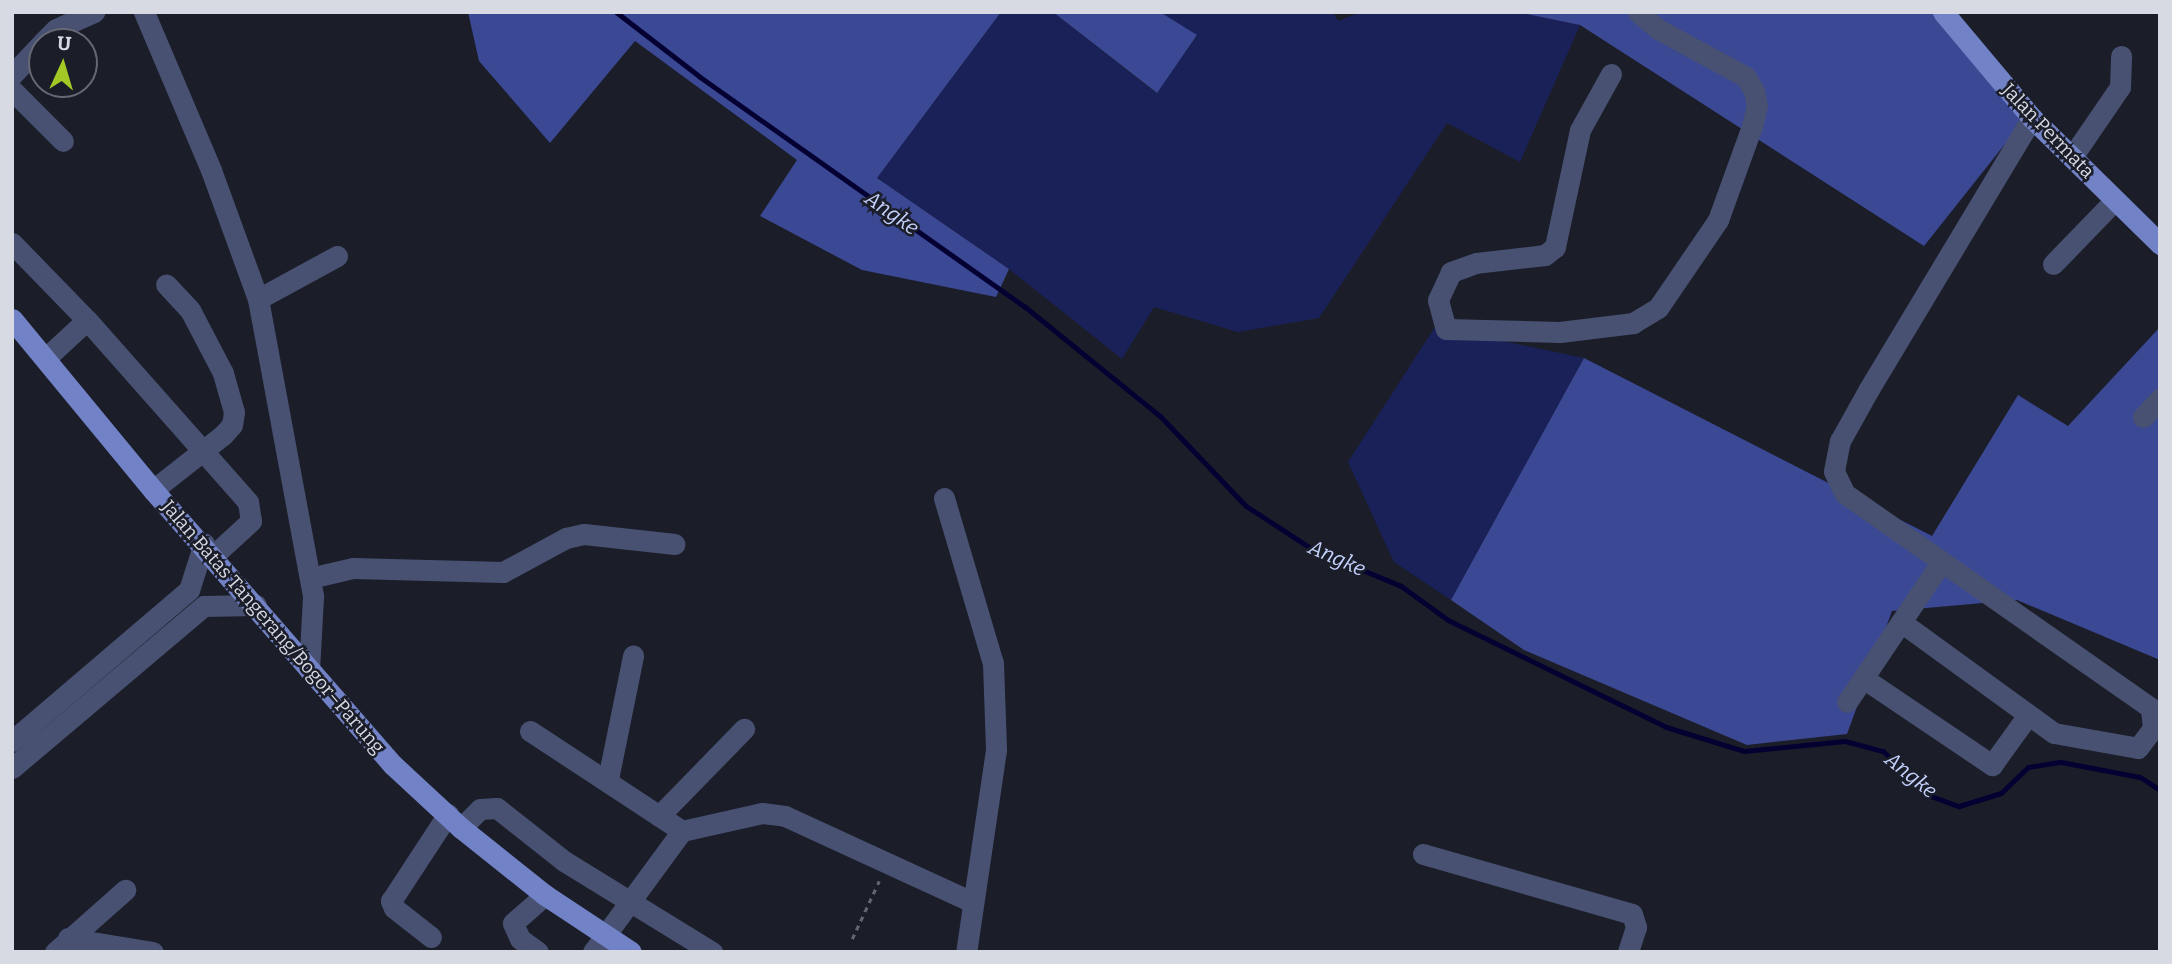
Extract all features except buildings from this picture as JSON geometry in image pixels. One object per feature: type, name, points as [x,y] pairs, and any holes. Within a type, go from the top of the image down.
[{"type":"main road","name":"Jalan Permata","points":[[1943,12],[2032,118],[2160,244]]},
{"type":"main road","name":"Jalan Batas Tangerang/Bogor–Parung","points":[[12,319],[47,357],[153,490],[209,549],[365,736],[454,821],[545,895],[618,945]]},
{"type":"street","points":[[59,28],[94,12]]},
{"type":"street","points":[[144,12],[211,170],[258,299],[310,578],[309,670]]},
{"type":"street","points":[[1611,74],[1580,130],[1555,247],[1545,255],[1476,263],[1451,272],[1438,300],[1446,328],[1560,332],[1633,323],[1658,308],[1717,220],[1752,126],[1757,106],[1754,91],[1736,71],[1658,29],[1638,12]]},
{"type":"street","points":[[2072,157],[2120,87],[2121,56]]},
{"type":"street","points":[[12,75],[28,57]]},
{"type":"street","points":[[12,90],[63,141]]},
{"type":"street","points":[[1901,622],[2054,733],[2138,748],[2155,720],[2151,708],[1940,564],[1844,494],[1836,479],[1834,458],[1869,389],[2032,118]]},
{"type":"street","points":[[2053,264],[2114,201]]},
{"type":"street","points":[[12,243],[87,320],[204,449],[253,509],[251,521],[209,549],[189,590],[12,741]]},
{"type":"street","points":[[258,299],[337,256]]},
{"type":"street","points":[[153,490],[232,425],[230,392],[190,310],[166,284]]},
{"type":"street","points":[[47,357],[87,320]]},
{"type":"street","points":[[2143,417],[2160,399]]},
{"type":"street","points":[[944,498],[993,663],[996,750],[966,952]]},
{"type":"street","points":[[310,578],[353,568],[503,572],[566,538],[584,534],[674,544]]},
{"type":"street","points":[[1847,702],[1940,564]]},
{"type":"street","points":[[189,590],[204,606]]},
{"type":"street","points":[[12,768],[204,606],[256,605]]},
{"type":"street","points":[[608,779],[633,656]]},
{"type":"street","points":[[1863,678],[1992,765],[2028,715]]},
{"type":"street","points":[[660,816],[744,729]]},
{"type":"street","points":[[530,731],[608,779],[682,831]]},
{"type":"street","points":[[431,937],[394,908],[391,901],[454,821],[480,809],[497,808],[533,838],[629,904],[712,952]]},
{"type":"street","points":[[593,952],[618,945],[629,904],[682,831],[773,812],[972,902]]},
{"type":"street","points":[[1423,854],[1632,914],[1636,927],[1629,952]]},
{"type":"street","points":[[62,945],[125,890]]},
{"type":"street","points":[[538,952],[520,939],[513,923],[545,895]]},
{"type":"street","points":[[62,945],[153,952]]},
{"type":"path","points":[[852,939],[886,865]]},
{"type":"shaded area","points":[[468,12],[1001,12],[877,178],[1009,269],[996,297],[862,270],[760,216],[797,160],[635,41],[550,143],[479,61]]},
{"type":"shaded area","points":[[1001,12],[1053,12],[1156,93],[1197,36],[1160,12],[1333,12],[1338,21],[1361,12],[1517,12],[1580,25],[1520,162],[1447,123],[1319,318],[1238,332],[1154,307],[1122,359],[1009,269],[877,178]]},
{"type":"shaded area","points":[[1053,12],[1160,12],[1197,35],[1157,93]]},
{"type":"shaded area","points":[[1517,12],[1939,12],[2028,115],[1924,246],[1580,25]]},
{"type":"shaded area","points":[[1435,327],[1584,358],[1451,600],[1394,562],[1348,462]]},
{"type":"shaded area","points":[[2160,327],[2160,660],[2017,600],[1892,611],[1847,734],[1747,745],[1524,650],[1451,600],[1584,358],[1932,536],[2018,395],[2068,426]]},
{"type":"waterway","name":"Angke","points":[[616,12],[700,77],[1024,306],[1160,416],[1246,506],[1312,549],[1401,586],[1448,620],[1666,727],[1744,751],[1845,741],[1883,751],[1928,795],[1959,806],[2001,793],[2028,767],[2061,762],[2140,777],[2160,790]]}]
